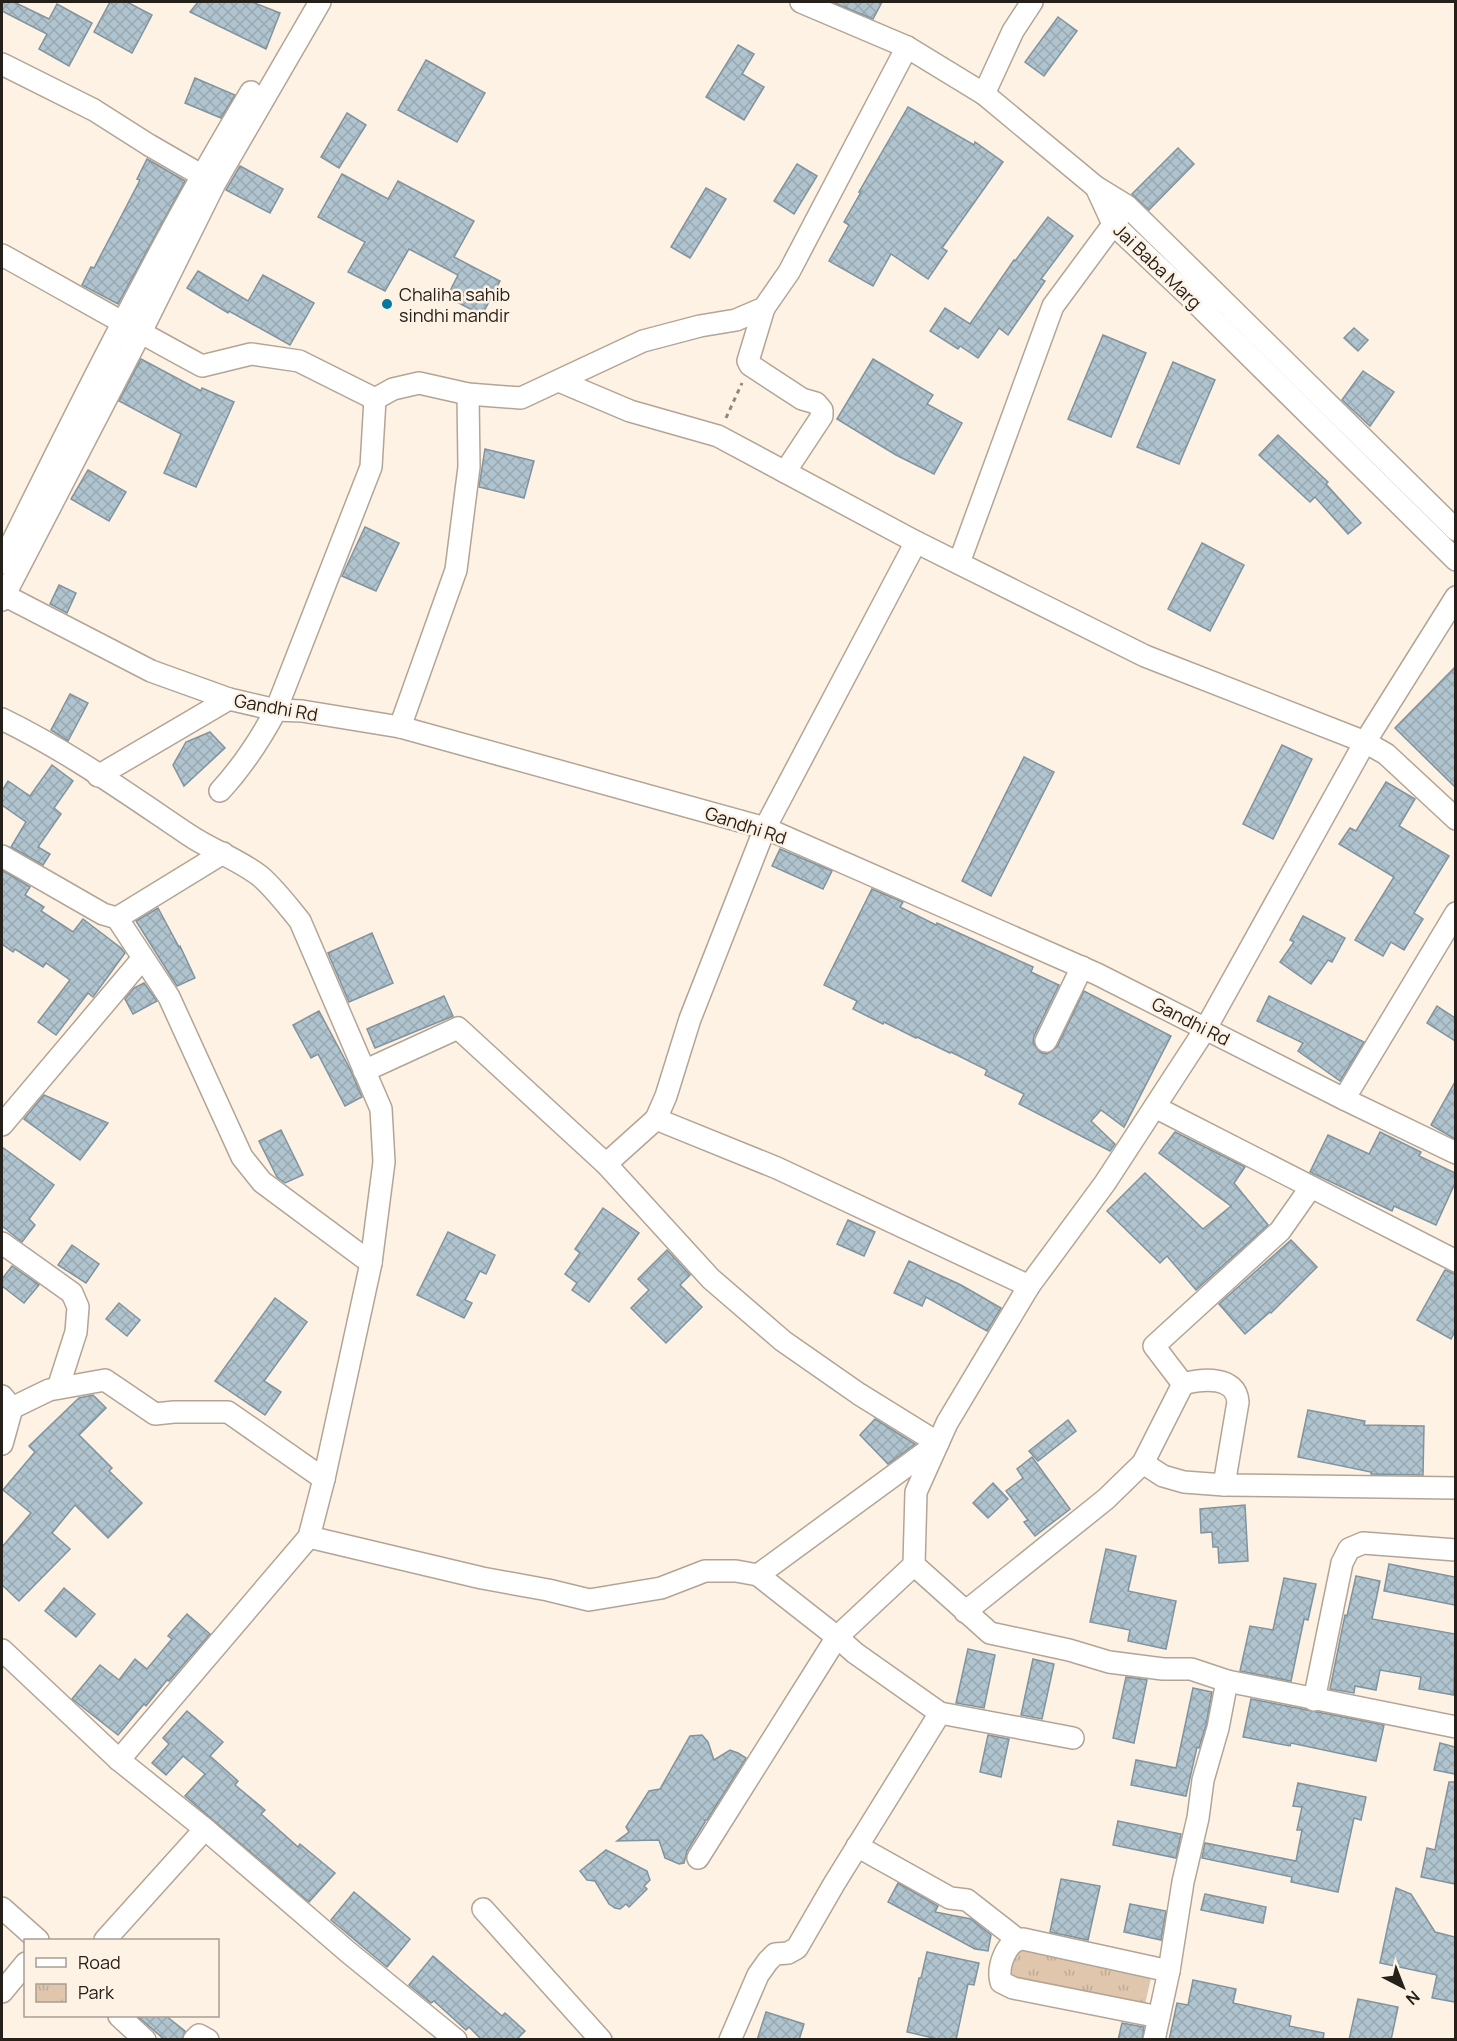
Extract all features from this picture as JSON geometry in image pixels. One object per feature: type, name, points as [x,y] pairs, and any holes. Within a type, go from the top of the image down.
[{"type":"street","points":[[2,596],[208,179],[306,2]]},
{"type":"street","points":[[208,179],[320,2]]},
{"type":"street","points":[[801,2],[907,47],[984,94],[1096,187]]},
{"type":"street","points":[[984,94],[1013,31],[1032,2]]},
{"type":"street","points":[[785,472],[822,416],[822,410],[816,403],[802,399],[750,365],[748,355],[764,308],[789,272],[907,47]]},
{"type":"street","points":[[2,64],[94,110],[208,179]]},
{"type":"street","name":"Jai Baba Marg","points":[[1096,187],[1127,206],[1194,287],[1452,550]]},
{"type":"street","name":"Jai Baba Marg","points":[[1096,187],[1113,224],[1194,287],[1455,530]]},
{"type":"street","points":[[959,563],[1053,306],[1127,206]]},
{"type":"street","points":[[2,255],[202,366],[251,354],[299,361],[375,399]]},
{"type":"street","points":[[375,399],[393,389],[419,383],[468,394],[520,398],[643,341],[700,326],[736,320],[764,308]]},
{"type":"street","points":[[2,563],[132,329]]},
{"type":"street","points":[[559,381],[630,411],[718,436],[916,542],[1145,656],[1365,742],[1386,754],[1455,819]]},
{"type":"street","points":[[400,727],[456,570],[469,467],[468,394]]},
{"type":"street","points":[[220,791],[258,744],[276,710],[371,467],[375,399]]},
{"type":"street","points":[[606,1164],[656,1119],[666,1096],[690,1019],[765,828],[916,542]]},
{"type":"street","name":"Gandhi Rd","points":[[2,596],[151,671],[229,699],[276,710],[302,711],[400,727],[765,828],[1082,968],[1206,1028],[1344,1100],[1455,1153]]},
{"type":"street","points":[[698,1858],[837,1637],[914,1565],[916,1492],[947,1423],[1029,1286],[1105,1183],[1206,1028],[1365,742],[1455,597]]},
{"type":"street","points":[[98,776],[229,699]]},
{"type":"street","points":[[2,719],[55,747],[155,810],[190,836],[260,876],[282,898],[300,921],[381,1109],[384,1162],[371,1263],[309,1538],[118,1760]]},
{"type":"street","points":[[117,918],[223,853]]},
{"type":"street","points":[[2,856],[103,914],[117,918],[170,997],[242,1157],[262,1182],[371,1263]]},
{"type":"street","points":[[1344,1100],[1455,913]]},
{"type":"street","points":[[2,1125],[143,958]]},
{"type":"street","points":[[1046,1041],[1082,968]]},
{"type":"street","points":[[364,1071],[459,1028],[606,1164],[711,1279],[774,1333],[859,1394],[938,1443]]},
{"type":"street","points":[[1155,1107],[1455,1261]]},
{"type":"street","points":[[656,1119],[777,1168],[1029,1286]]},
{"type":"street","points":[[1183,1384],[1154,1346],[1280,1231],[1311,1187]]},
{"type":"street","points":[[2,1243],[72,1293],[78,1307],[76,1332],[58,1388]]},
{"type":"street","points":[[2,1444],[7,1402],[49,1390],[105,1380],[155,1414],[228,1412],[324,1479]]},
{"type":"street","points":[[1183,1384],[1214,1381],[1231,1387],[1237,1394],[1238,1402],[1224,1485]]},
{"type":"street","points":[[965,1612],[1106,1499],[1143,1462],[1183,1384]]},
{"type":"street","points":[[758,1575],[938,1443]]},
{"type":"street","points":[[1143,1462],[1163,1476],[1184,1482],[1224,1485],[1455,1488]]},
{"type":"street","points":[[309,1538],[589,1600],[661,1588],[705,1571],[736,1571],[758,1575],[855,1653],[940,1713],[1073,1738]]},
{"type":"street","points":[[1314,1700],[1342,1563],[1349,1549],[1363,1543],[1455,1550]]},
{"type":"street","points":[[914,1565],[990,1633],[1069,1650],[1109,1662],[1191,1669],[1227,1681],[1455,1727]]},
{"type":"street","points":[[2,1650],[118,1760],[205,1829],[348,1952],[456,2040]]},
{"type":"street","points":[[1154,2040],[1169,1971],[1203,1780],[1218,1728],[1227,1681]]},
{"type":"street","points":[[730,2040],[758,1975],[775,1954],[788,1953],[797,1948],[940,1713]]},
{"type":"street","points":[[107,1939],[205,1829]]},
{"type":"street","points":[[857,1846],[950,1898],[967,1900],[1017,1939],[1169,1971]]},
{"type":"street","points":[[2,1908],[36,1939]]},
{"type":"street","points":[[483,1909],[601,2040]]},
{"type":"street","points":[[1017,1939],[1007,1947],[1000,1976],[1001,1982],[1007,1986],[1159,2017]]},
{"type":"street","points":[[2,1992],[24,1965]]},
{"type":"street","points":[[120,2017],[146,2040]]},
{"type":"street","points":[[194,2040],[199,2035],[208,2040]]},
{"type":"path","points":[[718,436],[750,365]]},
{"type":"green space","points":[[1023,1941],[1152,1974],[1145,2004],[1012,1977],[1010,1956]]},
{"type":"building","points":[[2,2],[14,2],[49,19],[57,4],[92,23],[69,66],[39,49],[47,34],[2,11]]},
{"type":"building","points":[[110,2],[127,2],[152,15],[132,53],[94,32]]},
{"type":"building","points":[[198,2],[252,2],[280,13],[266,49],[190,12]]},
{"type":"building","points":[[832,2],[882,2],[873,19]]},
{"type":"building","points":[[1058,17],[1077,31],[1044,76],[1025,62]]},
{"type":"building","points":[[738,45],[754,54],[742,74],[764,87],[744,120],[706,97]]},
{"type":"building","points":[[426,60],[485,93],[457,142],[398,110]]},
{"type":"building","points":[[195,78],[235,95],[221,118],[185,103]]},
{"type":"building","points":[[908,107],[974,145],[975,142],[1003,162],[942,248],[947,251],[928,279],[891,254],[873,286],[829,261],[849,225],[844,222],[861,192],[859,192]]},
{"type":"building","points":[[347,113],[366,125],[339,168],[321,157]]},
{"type":"building","points":[[1178,148],[1194,164],[1149,210],[1132,194]]},
{"type":"building","points":[[147,159],[185,181],[118,304],[82,285],[91,267],[94,268],[140,180],[137,179]]},
{"type":"building","points":[[797,164],[817,176],[794,214],[774,201]]},
{"type":"building","points":[[240,166],[283,189],[270,213],[226,190]]},
{"type":"building","points":[[342,174],[388,199],[398,181],[474,221],[454,257],[500,281],[482,315],[447,297],[458,275],[409,249],[385,291],[348,272],[365,242],[318,217]]},
{"type":"building","points":[[706,188],[726,199],[690,258],[671,247]]},
{"type":"building","points":[[1048,217],[1073,236],[1041,279],[1045,281],[1008,335],[999,328],[978,358],[960,346],[958,349],[930,331],[945,308],[970,324],[1014,260]]},
{"type":"building","points":[[198,271],[248,301],[263,275],[314,303],[290,345],[229,311],[228,313],[187,288]]},
{"type":"building","points":[[1354,328],[1368,340],[1358,351],[1344,338]]},
{"type":"building","points":[[1103,335],[1146,353],[1111,437],[1068,419]]},
{"type":"building","points":[[141,359],[201,391],[202,388],[234,402],[196,487],[164,473],[181,434],[119,401]]},
{"type":"building","points":[[873,359],[933,395],[927,404],[962,423],[934,474],[896,455],[837,419]]},
{"type":"building","points":[[1173,362],[1215,380],[1179,464],[1137,447]]},
{"type":"building","points":[[1363,371],[1394,392],[1370,426],[1342,400]]},
{"type":"building","points":[[1278,435],[1328,482],[1326,484],[1361,523],[1348,534],[1315,497],[1310,502],[1259,455]]},
{"type":"building","points":[[485,449],[534,461],[524,498],[479,487]]},
{"type":"building","points":[[88,470],[126,492],[109,521],[71,499]]},
{"type":"building","points":[[365,527],[399,543],[376,591],[342,576]]},
{"type":"building","points":[[1202,543],[1244,565],[1210,631],[1168,609]]},
{"type":"building","points":[[59,585],[76,593],[67,613],[50,604]]},
{"type":"building","points":[[1455,667],[1455,787],[1395,728]]},
{"type":"building","points":[[70,694],[88,703],[68,741],[51,730]]},
{"type":"building","points":[[210,732],[225,748],[184,786],[173,765],[186,742]]},
{"type":"building","points":[[1282,745],[1312,759],[1273,839],[1243,824]]},
{"type":"building","points":[[1024,757],[1054,772],[991,896],[962,881]]},
{"type":"building","points":[[52,765],[73,781],[54,808],[61,814],[38,847],[50,854],[43,865],[11,847],[26,822],[2,805],[2,791],[8,781],[30,796]]},
{"type":"building","points":[[1386,782],[1415,799],[1399,826],[1449,856],[1414,913],[1423,919],[1404,950],[1391,942],[1383,956],[1355,940],[1394,877],[1339,844],[1350,828],[1356,831]]},
{"type":"building","points":[[780,849],[832,871],[823,889],[772,866]]},
{"type":"building","points":[[2,870],[30,887],[25,895],[44,907],[41,911],[73,932],[83,919],[125,953],[93,997],[88,993],[56,1035],[38,1022],[70,980],[46,963],[43,967],[15,949],[13,952],[2,944]]},
{"type":"building","points":[[872,889],[903,902],[900,907],[936,925],[937,923],[1033,967],[1031,972],[1059,985],[1034,1036],[1033,1042],[1040,1052],[1047,1054],[1057,1047],[1084,991],[1171,1036],[1124,1127],[1101,1110],[1091,1121],[1115,1144],[1110,1151],[1019,1104],[1024,1094],[985,1075],[987,1070],[853,1009],[857,1001],[824,985]]},
{"type":"building","points":[[158,908],[195,978],[177,986],[136,921]]},
{"type":"building","points":[[1303,916],[1345,938],[1332,962],[1328,960],[1311,984],[1280,962],[1294,942],[1290,940]]},
{"type":"building","points":[[372,933],[393,983],[349,1002],[328,953]]},
{"type":"building","points":[[144,983],[157,1001],[133,1014],[125,999],[134,988]]},
{"type":"building","points":[[444,996],[453,1016],[375,1048],[367,1029]]},
{"type":"building","points":[[1269,996],[1364,1042],[1340,1081],[1298,1051],[1303,1043],[1257,1021]]},
{"type":"building","points":[[1437,1006],[1455,1018],[1455,1041],[1427,1023]]},
{"type":"building","points":[[319,1011],[362,1097],[345,1106],[318,1054],[311,1058],[293,1025]]},
{"type":"building","points":[[1455,1082],[1455,1139],[1431,1125]]},
{"type":"building","points":[[44,1095],[108,1123],[80,1160],[24,1119]]},
{"type":"building","points":[[281,1130],[303,1175],[285,1183],[277,1177],[259,1141]]},
{"type":"building","points":[[1175,1132],[1245,1167],[1234,1183],[1268,1225],[1196,1290],[1167,1256],[1160,1263],[1107,1211],[1145,1173],[1203,1229],[1231,1206],[1159,1153]]},
{"type":"building","points":[[1380,1132],[1421,1152],[1419,1156],[1455,1173],[1455,1183],[1436,1225],[1394,1206],[1392,1211],[1310,1172],[1328,1135],[1369,1154]]},
{"type":"building","points":[[2,1147],[54,1185],[29,1219],[35,1225],[22,1242],[2,1226]]},
{"type":"building","points":[[603,1208],[639,1233],[589,1302],[572,1290],[577,1283],[565,1274],[580,1253],[575,1249]]},
{"type":"building","points":[[848,1220],[875,1232],[864,1256],[837,1244]]},
{"type":"building","points":[[448,1232],[495,1255],[486,1274],[480,1271],[465,1300],[472,1303],[464,1318],[417,1295]]},
{"type":"building","points":[[1291,1240],[1317,1267],[1271,1313],[1245,1334],[1219,1304]]},
{"type":"building","points":[[72,1245],[99,1264],[86,1283],[58,1265]]},
{"type":"building","points":[[667,1250],[690,1275],[680,1285],[702,1307],[666,1343],[631,1308],[649,1290],[638,1279]]},
{"type":"building","points":[[909,1261],[961,1285],[1001,1308],[987,1331],[926,1297],[922,1306],[894,1293]]},
{"type":"building","points":[[12,1266],[39,1285],[24,1303],[2,1286],[2,1279]]},
{"type":"building","points":[[1445,1270],[1455,1274],[1455,1331],[1451,1339],[1417,1320]]},
{"type":"building","points":[[275,1298],[307,1322],[264,1381],[281,1392],[265,1415],[215,1381]]},
{"type":"building","points":[[119,1303],[140,1320],[127,1336],[106,1319]]},
{"type":"building","points":[[93,1395],[106,1408],[79,1435],[112,1468],[109,1471],[142,1503],[108,1538],[75,1505],[52,1533],[70,1549],[19,1601],[2,1585],[2,1547],[31,1513],[3,1490],[35,1452],[29,1446],[79,1398]]},
{"type":"building","points":[[1308,1410],[1365,1421],[1364,1425],[1424,1426],[1423,1475],[1371,1474],[1371,1472],[1298,1457]]},
{"type":"building","points":[[875,1419],[915,1444],[888,1464],[860,1435]]},
{"type":"building","points":[[1068,1420],[1076,1431],[1038,1461],[1029,1451]]},
{"type":"building","points":[[1032,1457],[1070,1509],[1035,1536],[1024,1522],[1028,1520],[1006,1491],[1023,1478],[1017,1469]]},
{"type":"building","points":[[993,1483],[1008,1499],[988,1518],[973,1503]]},
{"type":"building","points":[[1245,1505],[1248,1561],[1219,1563],[1218,1547],[1213,1547],[1212,1532],[1201,1533],[1200,1509]]},
{"type":"building","points":[[1106,1549],[1136,1556],[1128,1591],[1176,1601],[1166,1649],[1128,1641],[1130,1630],[1090,1622]]},
{"type":"building","points":[[1389,1564],[1455,1577],[1455,1605],[1384,1591]]},
{"type":"building","points":[[1356,1576],[1380,1581],[1372,1619],[1455,1634],[1454,1695],[1419,1689],[1421,1677],[1380,1670],[1376,1690],[1355,1686],[1354,1693],[1330,1689],[1345,1615],[1347,1616]]},
{"type":"building","points":[[1284,1578],[1316,1584],[1308,1620],[1304,1619],[1291,1681],[1240,1671],[1250,1626],[1273,1630]]},
{"type":"building","points":[[64,1588],[95,1614],[76,1637],[45,1611]]},
{"type":"building","points":[[187,1614],[210,1634],[118,1735],[72,1699],[100,1665],[119,1680],[135,1659],[147,1669],[172,1639],[168,1636]]},
{"type":"building","points":[[968,1649],[995,1655],[984,1708],[956,1703]]},
{"type":"building","points":[[1033,1659],[1054,1664],[1042,1719],[1021,1715]]},
{"type":"building","points":[[1126,1677],[1147,1680],[1134,1743],[1113,1738]]},
{"type":"building","points":[[1193,1688],[1212,1692],[1206,1725],[1199,1748],[1197,1747],[1186,1796],[1131,1785],[1136,1760],[1176,1768]]},
{"type":"building","points":[[1251,1699],[1384,1725],[1376,1761],[1291,1743],[1290,1746],[1243,1737]]},
{"type":"building","points":[[187,1711],[223,1742],[210,1756],[238,1781],[235,1785],[265,1810],[261,1814],[298,1847],[300,1844],[335,1873],[309,1902],[185,1796],[205,1774],[183,1756],[166,1775],[152,1763],[169,1744],[163,1738]]},
{"type":"building","points":[[702,1735],[708,1742],[714,1760],[730,1750],[746,1758],[705,1820],[687,1851],[684,1863],[679,1864],[665,1858],[659,1840],[617,1841],[629,1832],[626,1827],[649,1791],[660,1789],[690,1736]]},
{"type":"building","points":[[988,1735],[1009,1739],[1001,1777],[980,1772]]},
{"type":"building","points":[[1440,1743],[1455,1747],[1455,1774],[1434,1770]]},
{"type":"building","points":[[1449,1782],[1455,1782],[1455,1884],[1421,1877],[1427,1848],[1435,1850]]},
{"type":"building","points":[[1298,1783],[1366,1797],[1361,1820],[1354,1818],[1338,1892],[1291,1882],[1292,1877],[1202,1858],[1205,1843],[1296,1861],[1302,1830],[1297,1830],[1302,1807],[1293,1806]]},
{"type":"building","points":[[1118,1821],[1181,1834],[1176,1858],[1113,1845]]},
{"type":"building","points":[[606,1850],[647,1871],[650,1880],[644,1886],[647,1889],[629,1907],[626,1904],[620,1909],[609,1904],[595,1881],[587,1880],[580,1871]]},
{"type":"building","points":[[1061,1879],[1100,1886],[1088,1940],[1050,1932]]},
{"type":"building","points":[[898,1883],[938,1906],[935,1912],[971,1919],[991,1935],[988,1951],[975,1949],[888,1902]]},
{"type":"building","points":[[1396,1888],[1411,1894],[1435,1932],[1455,1937],[1455,2002],[1432,1998],[1437,1975],[1380,1963]]},
{"type":"building","points":[[354,1892],[410,1939],[387,1967],[331,1920]]},
{"type":"building","points":[[1205,1894],[1266,1907],[1263,1923],[1201,1910]]},
{"type":"building","points":[[1130,1904],[1166,1911],[1161,1940],[1124,1932]]},
{"type":"building","points":[[927,1952],[979,1963],[974,1985],[968,1984],[956,2040],[942,2040],[907,2032]]},
{"type":"building","points":[[433,1956],[502,2016],[505,2013],[525,2031],[516,2040],[482,2040],[469,2027],[466,2030],[434,2001],[431,2003],[409,1985]]},
{"type":"building","points":[[1193,1980],[1236,1989],[1233,2003],[1291,2016],[1289,2026],[1324,2033],[1323,2040],[1169,2040],[1177,2003],[1188,2005]]},
{"type":"building","points":[[1358,1999],[1398,2007],[1391,2040],[1349,2040]]},
{"type":"building","points":[[766,2012],[804,2024],[799,2040],[757,2040]]},
{"type":"building","points":[[138,2017],[167,2017],[185,2031],[182,2040],[165,2040]]},
{"type":"building","points":[[1122,2023],[1144,2027],[1142,2040],[1118,2040]]},
{"type":"place","name":"Chaliha sahib sindhi mandir","points":[[387,304]]}]
